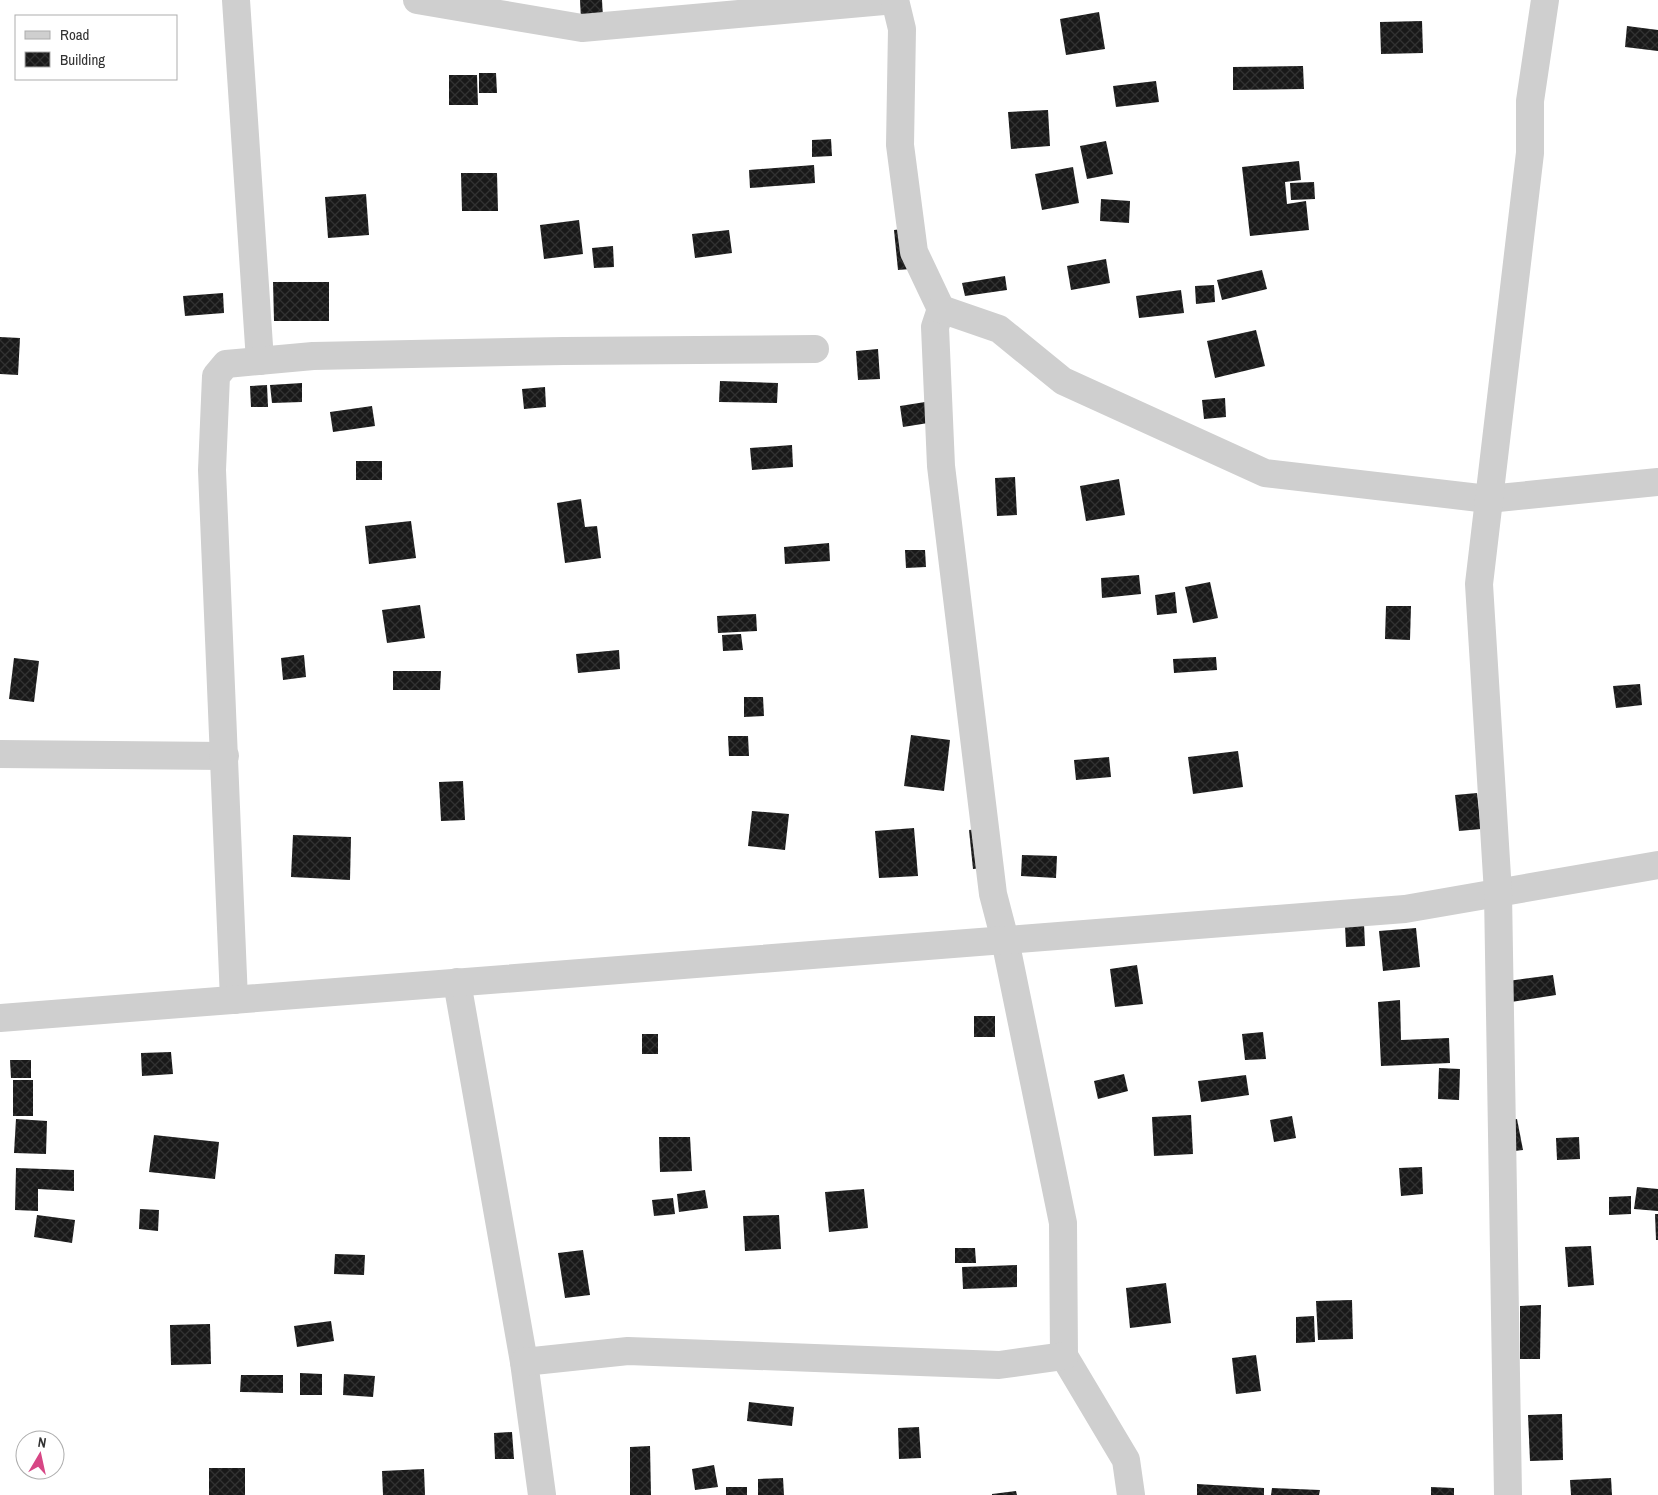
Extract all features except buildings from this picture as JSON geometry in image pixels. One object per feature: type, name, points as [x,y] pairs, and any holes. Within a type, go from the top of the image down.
[{"type":"street","points":[[236,0],[260,361]]},
{"type":"street","points":[[416,0],[582,28],[895,0],[902,29],[900,145],[914,252],[941,309],[935,327],[941,466],[993,894],[1005,940],[1063,1223],[1064,1356],[1126,1460],[1130,1495]]},
{"type":"street","points":[[1508,1495],[1498,893],[1478,584],[1530,153],[1530,101],[1545,0]]},
{"type":"street","points":[[941,309],[999,329],[1063,381],[1266,473],[1488,499],[1658,482]]},
{"type":"street","points":[[234,1000],[212,470],[216,376],[226,364],[313,356],[815,350]]},
{"type":"street","points":[[0,754],[225,756]]},
{"type":"street","points":[[0,1018],[1405,909],[1658,865]]},
{"type":"street","points":[[457,982],[524,1362],[542,1495]]},
{"type":"street","points":[[524,1362],[628,1351],[999,1365],[1064,1356]]}]
